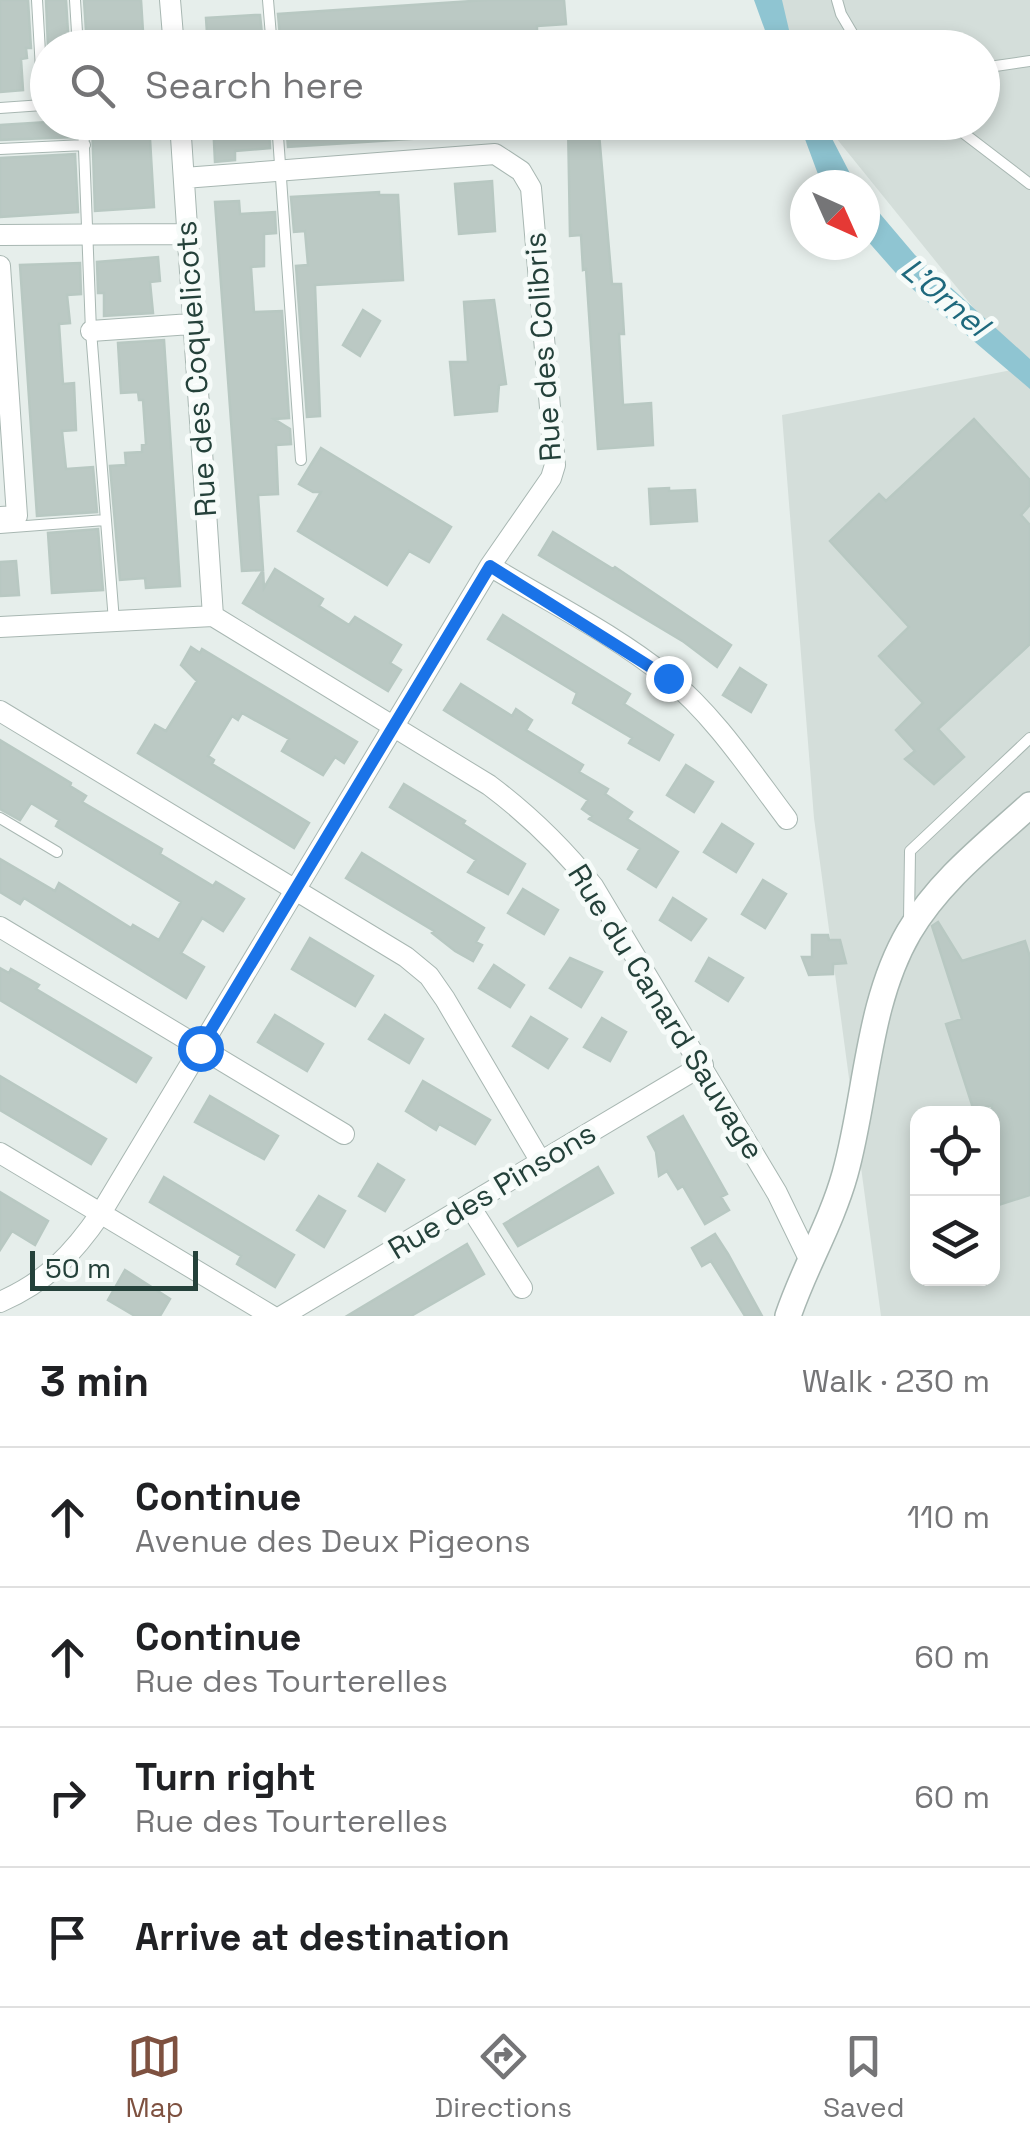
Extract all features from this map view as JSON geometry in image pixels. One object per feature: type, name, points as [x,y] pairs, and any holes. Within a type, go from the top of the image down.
[{"type":"street","points":[[170,0],[172,30]]},
{"type":"street","name":"Rue des Coquelicots","points":[[181,140],[213,616]]},
{"type":"street","name":"Rue des Colibris","points":[[0,1302],[29,1289],[58,1267],[101,1213],[490,566],[551,478],[555,465],[532,188],[521,170],[496,154],[280,171]]},
{"type":"street","points":[[184,178],[280,171]]},
{"type":"street","points":[[0,235],[186,234]]},
{"type":"street","points":[[0,266],[4,385],[16,516],[0,517]]},
{"type":"street","points":[[91,331],[192,324]]},
{"type":"street","points":[[490,566],[668,678],[729,741],[787,819]]},
{"type":"street","points":[[0,627],[213,616]]},
{"type":"street","name":"Rue du Canard Sauvage","points":[[213,616],[489,785],[561,845],[593,886],[703,1066],[777,1193],[810,1261]]},
{"type":"street","points":[[0,711],[406,957],[429,976],[542,1162]]},
{"type":"street","points":[[788,1316],[843,1181],[882,996],[909,932],[934,897],[966,863],[1030,805]]},
{"type":"street","points":[[0,927],[344,1134]]},
{"type":"street","name":"Rue des Pinsons","points":[[282,1316],[703,1066]]},
{"type":"street","points":[[0,1153],[272,1316]]},
{"type":"street","points":[[469,1205],[522,1288]]},
{"type":"lane","points":[[37,0],[39,30]]},
{"type":"lane","points":[[75,0],[77,30]]},
{"type":"lane","points":[[268,0],[270,30]]},
{"type":"lane","points":[[837,0],[850,30]]},
{"type":"lane","points":[[1000,65],[1030,61]]},
{"type":"lane","points":[[0,108],[30,106]]},
{"type":"lane","points":[[85,140],[91,331],[114,621]]},
{"type":"lane","points":[[277,140],[300,460]]},
{"type":"lane","points":[[973,140],[1030,184]]},
{"type":"lane","points":[[0,150],[85,145]]},
{"type":"lane","points":[[0,528],[106,520]]},
{"type":"lane","points":[[909,932],[910,850],[1030,738]]},
{"type":"lane","points":[[0,818],[58,852]]},
{"type":"shaded area","points":[[768,0],[1030,0],[1030,1316],[881,1316],[814,818],[782,415],[1022,368],[880,192],[880,170],[862,170],[838,140],[1000,140],[1000,30],[776,30]]},
{"type":"water","points":[[754,0],[782,0],[789,30],[765,30]]},
{"type":"water","points":[[805,140],[833,140],[848,170],[816,170]]},
{"type":"water","name":"L'Ornel","points":[[880,214],[915,255],[1030,359],[1030,389],[902,280],[880,255]]},
{"type":"building","points":[[0,0],[28,0],[30,48],[26,48],[27,58],[21,59],[23,90],[0,92]]},
{"type":"building","points":[[46,0],[66,0],[68,30],[47,30]]},
{"type":"building","points":[[84,0],[141,0],[143,30],[86,30]]},
{"type":"building","points":[[487,0],[564,0],[566,24],[537,26],[537,30],[279,30],[278,14]]},
{"type":"building","points":[[260,15],[262,30],[207,30],[206,18]]},
{"type":"building","points":[[30,123],[30,139],[0,140],[0,125]]},
{"type":"building","points":[[93,140],[150,140],[154,207],[95,211]]},
{"type":"building","points":[[214,140],[270,140],[270,148],[235,151],[235,160],[215,162]]},
{"type":"building","points":[[287,140],[394,140],[288,147]]},
{"type":"building","points":[[568,140],[600,140],[612,284],[621,284],[623,405],[651,403],[653,445],[598,449],[586,269],[583,270],[581,235],[570,236]]},
{"type":"building","points":[[75,154],[78,212],[0,217],[0,158]]},
{"type":"building","points":[[492,181],[495,231],[459,234],[455,184]]},
{"type":"building","points":[[379,192],[398,195],[403,280],[315,285],[320,416],[307,417],[296,266],[308,265],[305,231],[294,232],[291,197]]},
{"type":"building","points":[[239,201],[240,214],[275,212],[276,233],[264,234],[264,266],[251,267],[254,312],[282,311],[289,418],[274,419],[290,429],[291,444],[276,445],[278,494],[258,495],[263,570],[242,571],[215,202]]},
{"type":"building","points":[[158,257],[160,281],[150,282],[153,313],[104,316],[97,262]]},
{"type":"building","points":[[80,263],[81,294],[67,295],[70,323],[59,324],[63,384],[74,383],[76,430],[62,431],[66,469],[93,467],[97,512],[37,516],[20,265]]},
{"type":"building","points":[[494,300],[506,384],[499,385],[497,411],[455,415],[450,362],[468,362],[464,302]]},
{"type":"building","points":[[363,310],[380,321],[360,356],[343,345]]},
{"type":"building","points":[[164,340],[180,586],[146,588],[145,578],[120,580],[110,466],[126,465],[125,453],[142,452],[142,445],[146,444],[143,400],[139,400],[138,392],[121,393],[118,343]]},
{"type":"building","points":[[974,419],[1030,480],[1030,505],[1021,515],[1030,525],[1030,644],[938,729],[964,757],[934,784],[905,759],[915,751],[896,730],[923,703],[879,656],[909,627],[830,541],[879,494],[886,501]]},
{"type":"building","points":[[321,448],[451,527],[429,562],[409,551],[387,585],[298,531],[321,492],[299,484]]},
{"type":"building","points":[[649,489],[695,490],[697,521],[651,524]]},
{"type":"building","points":[[98,529],[103,590],[52,593],[48,533]]},
{"type":"building","points":[[553,532],[615,567],[731,645],[717,667],[684,642],[539,555]]},
{"type":"building","points":[[16,561],[19,595],[0,596],[0,562]]},
{"type":"building","points":[[275,569],[323,599],[319,606],[349,625],[355,617],[401,645],[390,663],[401,670],[388,691],[243,603],[263,570],[264,588]]},
{"type":"building","points":[[503,615],[630,694],[624,704],[673,735],[659,760],[629,743],[632,738],[573,703],[577,693],[488,639]]},
{"type":"building","points":[[191,647],[200,653],[202,649],[357,742],[344,763],[335,757],[323,775],[282,751],[289,739],[242,713],[238,720],[232,716],[208,756],[214,760],[212,764],[309,823],[294,848],[138,753],[155,725],[166,731],[197,681],[181,665]]},
{"type":"building","points":[[740,668],[766,685],[751,712],[723,695]]},
{"type":"building","points":[[461,684],[512,716],[516,709],[532,720],[526,730],[583,765],[579,772],[608,789],[605,794],[632,812],[627,819],[678,852],[656,887],[628,869],[640,849],[589,819],[592,816],[582,809],[588,800],[444,710]]},
{"type":"building","points":[[0,740],[71,783],[86,796],[82,802],[162,849],[160,854],[213,886],[216,882],[244,899],[223,931],[202,918],[181,953],[204,967],[186,998],[24,898],[20,904],[0,892],[0,859],[55,891],[59,883],[131,928],[133,925],[159,940],[181,902],[56,826],[59,820],[31,803],[20,820],[0,809]]},
{"type":"building","points":[[686,765],[713,782],[694,812],[667,795]]},
{"type":"building","points":[[404,784],[525,864],[508,894],[468,872],[476,860],[390,807]]},
{"type":"building","points":[[722,824],[753,844],[736,872],[704,852]]},
{"type":"building","points":[[362,853],[484,928],[476,942],[482,945],[473,961],[455,951],[434,931],[346,878]]},
{"type":"building","points":[[763,880],[786,894],[765,928],[742,914]]},
{"type":"building","points":[[523,889],[558,910],[544,934],[508,913]]},
{"type":"building","points":[[673,898],[706,919],[691,940],[660,920]]},
{"type":"building","points":[[938,922],[962,961],[1025,941],[1030,957],[1030,1195],[1000,1204],[1000,1106],[972,1106],[946,1024],[962,1019],[932,926]]},
{"type":"building","points":[[812,935],[840,940],[846,963],[833,964],[833,974],[809,975],[802,957],[812,957]]},
{"type":"building","points":[[310,938],[373,976],[355,1006],[292,969]]},
{"type":"building","points":[[570,958],[602,972],[581,1007],[550,988]]},
{"type":"building","points":[[709,958],[743,978],[728,1001],[696,981]]},
{"type":"building","points":[[494,965],[524,985],[510,1007],[479,988]]},
{"type":"building","points":[[0,968],[9,973],[11,969],[39,985],[36,989],[151,1058],[136,1082],[0,1000]]},
{"type":"building","points":[[275,1015],[323,1044],[307,1071],[258,1042]]},
{"type":"building","points":[[385,1015],[423,1039],[409,1063],[369,1039]]},
{"type":"building","points":[[531,1017],[567,1039],[548,1068],[513,1046]]},
{"type":"building","points":[[602,1018],[626,1032],[610,1061],[584,1047]]},
{"type":"building","points":[[0,1076],[106,1139],[91,1164],[0,1110]]},
{"type":"building","points":[[423,1081],[490,1120],[475,1144],[439,1124],[436,1130],[406,1111]]},
{"type":"building","points":[[210,1096],[278,1136],[264,1159],[195,1122]]},
{"type":"building","points":[[683,1116],[727,1194],[721,1197],[729,1210],[705,1224],[683,1186],[678,1189],[667,1171],[659,1176],[656,1152],[648,1137]]},
{"type":"building","points":[[378,1164],[404,1180],[385,1211],[359,1196]]},
{"type":"building","points":[[598,1167],[613,1193],[518,1246],[504,1224]]},
{"type":"building","points":[[164,1177],[294,1255],[275,1287],[237,1264],[241,1256],[150,1202]]},
{"type":"building","points":[[0,1192],[48,1221],[35,1245],[12,1231],[0,1250]]},
{"type":"building","points":[[319,1196],[345,1211],[324,1247],[297,1230]]},
{"type":"building","points":[[715,1234],[762,1316],[745,1316],[711,1261],[702,1266],[692,1248]]},
{"type":"building","points":[[467,1244],[484,1274],[411,1316],[347,1316]]},
{"type":"building","points":[[125,1270],[170,1299],[160,1316],[135,1316],[108,1300]]},
{"type":"route","points":[[200,1048],[490,566],[636,654],[668,678]]}]
